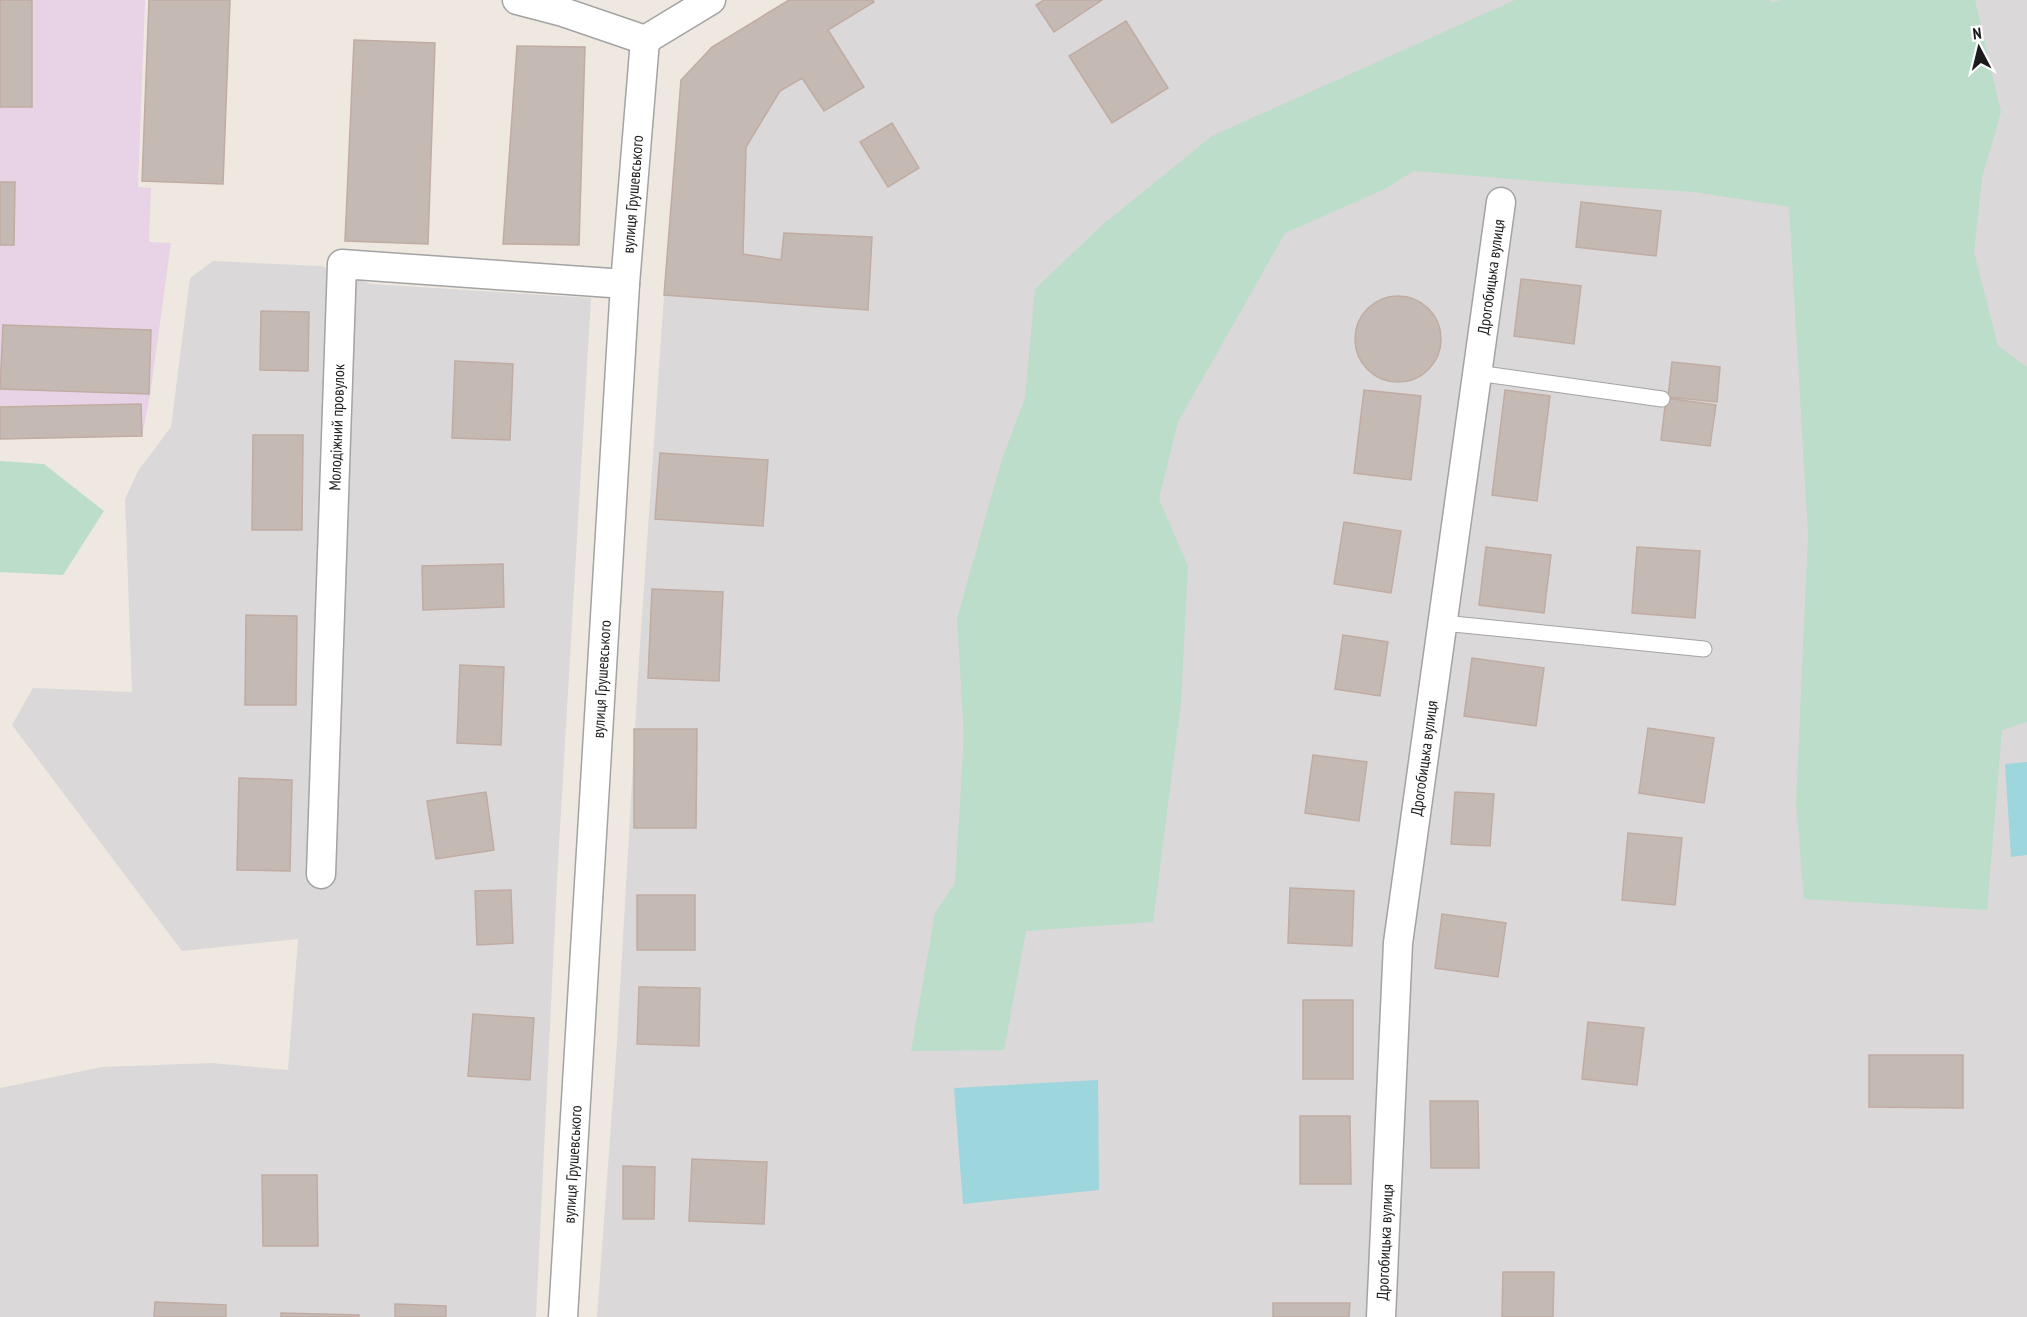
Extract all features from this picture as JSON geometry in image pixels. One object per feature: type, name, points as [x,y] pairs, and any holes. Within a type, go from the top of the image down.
[{"type":"street","points":[[517,0],[563,12],[645,40],[711,0]]},
{"type":"street","name":"вулиця Грушевського","points":[[563,1317],[625,284],[645,40]]},
{"type":"street","name":"Дрогобицька вулиця","points":[[1381,1317],[1398,943],[1501,202]]},
{"type":"street","name":"Молодіжний провулок","points":[[321,874],[342,264],[625,284]]},
{"type":"lane","points":[[1477,373],[1662,399]]},
{"type":"lane","points":[[1443,623],[1704,648]]},
{"type":"shaded area","points":[[0,0],[145,0],[138,187],[151,188],[149,242],[171,243],[150,396],[142,436],[0,439]]},
{"type":"shaded area","points":[[789,0],[2027,0],[2027,1317],[597,1317],[617,1042],[639,660],[681,80]]},
{"type":"shaded area","points":[[213,261],[321,266],[371,284],[591,298],[557,880],[536,1317],[0,1317],[0,1088],[102,1067],[211,1063],[288,1070],[298,939],[182,951],[12,725],[33,688],[132,692],[125,499],[138,471],[171,427],[190,278]]},
{"type":"green space","points":[[1515,0],[1769,0],[1772,2],[1781,0],[1975,0],[2001,112],[1982,178],[1974,252],[1998,346],[2027,367],[2027,722],[2002,730],[1987,910],[1804,899],[1796,803],[1808,535],[1789,207],[1695,192],[1414,171],[1385,189],[1285,233],[1178,422],[1159,499],[1188,566],[1181,703],[1153,922],[1026,931],[1004,1050],[911,1051],[935,913],[955,883],[964,736],[957,619],[1001,462],[1025,398],[1035,289],[1101,226],[1212,136]]},
{"type":"green space","points":[[0,461],[44,464],[104,511],[63,575],[0,572]]},
{"type":"water","points":[[2027,762],[2027,855],[2011,857],[2005,764]]},
{"type":"water","points":[[1098,1080],[1099,1190],[963,1204],[954,1088]]},
{"type":"building","points":[[0,0],[32,0],[32,107],[0,107]]},
{"type":"building","points":[[149,0],[230,0],[223,184],[142,181]]},
{"type":"building","points":[[789,0],[873,0],[874,2],[828,30],[864,87],[824,111],[802,78],[780,91],[746,147],[743,254],[781,260],[784,233],[872,237],[868,310],[664,295],[681,80],[712,47]]},
{"type":"building","points":[[1044,0],[1102,0],[1054,32],[1036,5]]},
{"type":"building","points":[[1126,21],[1168,88],[1112,123],[1069,56]]},
{"type":"building","points":[[354,40],[435,43],[428,244],[345,241]]},
{"type":"building","points":[[517,46],[585,47],[579,245],[503,244]]},
{"type":"building","points":[[892,123],[919,168],[888,187],[860,142]]},
{"type":"building","points":[[0,182],[15,182],[14,245],[0,245]]},
{"type":"building","points":[[1581,202],[1661,211],[1656,256],[1576,247]]},
{"type":"building","points":[[1521,279],[1581,286],[1574,344],[1514,336]]},
{"type":"building","points":[[1398,296],[1414,300],[1428,309],[1437,323],[1441,339],[1437,355],[1428,369],[1414,378],[1398,382],[1382,378],[1368,369],[1359,355],[1355,339],[1359,323],[1368,309],[1382,300]]},
{"type":"building","points":[[261,311],[309,312],[308,371],[260,370]]},
{"type":"building","points":[[3,325],[151,330],[149,394],[0,389]]},
{"type":"building","points":[[455,361],[513,364],[510,440],[452,438]]},
{"type":"building","points":[[1672,362],[1720,367],[1717,402],[1668,397]]},
{"type":"building","points":[[1364,390],[1421,396],[1411,480],[1354,473]]},
{"type":"building","points":[[1505,390],[1550,396],[1537,501],[1492,495]]},
{"type":"building","points":[[1666,398],[1716,405],[1710,446],[1661,440]]},
{"type":"building","points":[[141,404],[142,436],[0,439],[0,407]]},
{"type":"building","points":[[253,435],[303,435],[302,530],[252,530]]},
{"type":"building","points":[[660,453],[768,460],[763,526],[655,519]]},
{"type":"building","points":[[1344,522],[1401,531],[1391,593],[1334,584]]},
{"type":"building","points":[[1486,547],[1551,555],[1544,613],[1479,605]]},
{"type":"building","points":[[1637,547],[1700,551],[1695,618],[1632,613]]},
{"type":"building","points":[[503,564],[504,607],[423,610],[422,566]]},
{"type":"building","points":[[652,589],[723,592],[719,681],[648,678]]},
{"type":"building","points":[[246,615],[297,616],[296,705],[245,705]]},
{"type":"building","points":[[1343,635],[1388,642],[1380,696],[1335,689]]},
{"type":"building","points":[[1472,658],[1544,668],[1536,726],[1464,716]]},
{"type":"building","points":[[460,665],[504,667],[501,745],[457,743]]},
{"type":"building","points":[[1648,728],[1714,738],[1704,803],[1639,793]]},
{"type":"building","points":[[634,729],[697,729],[696,828],[634,828]]},
{"type":"building","points":[[1313,755],[1367,762],[1359,821],[1305,813]]},
{"type":"building","points":[[239,778],[292,780],[290,871],[237,870]]},
{"type":"building","points":[[486,792],[494,850],[436,859],[427,801]]},
{"type":"building","points":[[1455,792],[1494,794],[1490,846],[1451,844]]},
{"type":"building","points":[[1628,833],[1682,838],[1675,905],[1622,900]]},
{"type":"building","points":[[1290,888],[1354,891],[1352,946],[1288,943]]},
{"type":"building","points":[[511,890],[513,943],[477,945],[475,891]]},
{"type":"building","points":[[637,895],[695,895],[695,950],[637,950]]},
{"type":"building","points":[[1442,914],[1506,923],[1498,977],[1435,968]]},
{"type":"building","points":[[639,987],[700,988],[699,1046],[637,1044]]},
{"type":"building","points":[[1303,1000],[1353,1000],[1353,1079],[1303,1079]]},
{"type":"building","points":[[473,1014],[534,1018],[530,1080],[468,1076]]},
{"type":"building","points":[[1588,1022],[1644,1028],[1637,1085],[1582,1079]]},
{"type":"building","points":[[1869,1055],[1963,1055],[1963,1108],[1869,1107]]},
{"type":"building","points":[[1430,1101],[1478,1101],[1479,1168],[1431,1168]]},
{"type":"building","points":[[1300,1116],[1350,1116],[1351,1184],[1300,1184]]},
{"type":"building","points":[[692,1159],[767,1162],[764,1224],[689,1221]]},
{"type":"building","points":[[623,1166],[655,1167],[654,1219],[623,1219]]},
{"type":"building","points":[[262,1175],[317,1175],[318,1246],[263,1246]]},
{"type":"building","points":[[1503,1272],[1554,1272],[1553,1317],[1502,1317]]},
{"type":"building","points":[[155,1302],[226,1305],[226,1317],[154,1317]]},
{"type":"building","points":[[1273,1303],[1350,1303],[1349,1317],[1273,1317]]},
{"type":"building","points":[[395,1304],[446,1306],[446,1317],[395,1317]]},
{"type":"building","points":[[281,1313],[359,1315],[359,1317],[281,1317]]}]
